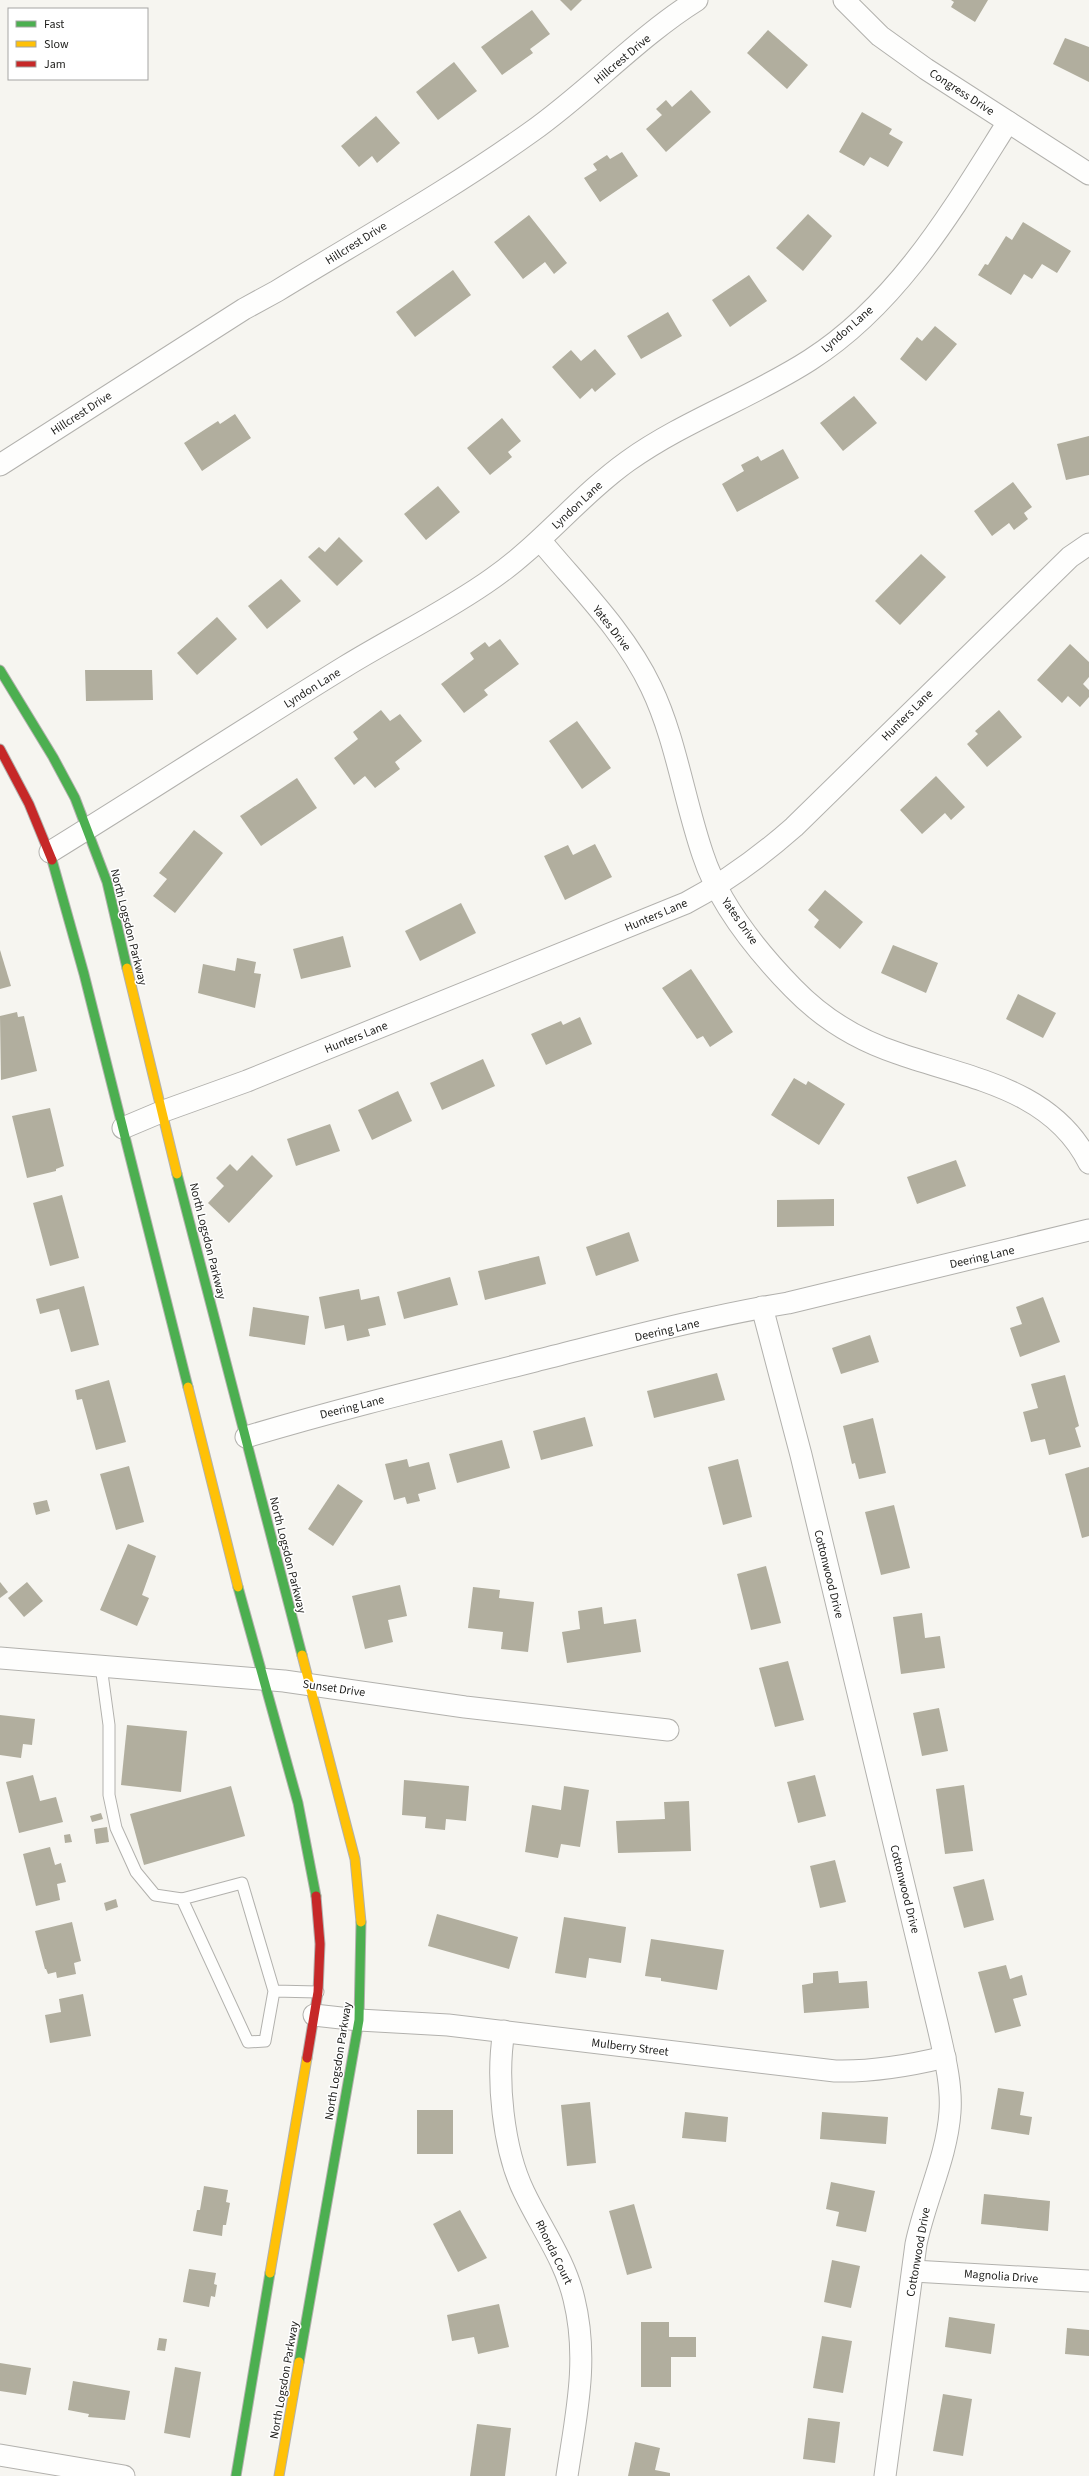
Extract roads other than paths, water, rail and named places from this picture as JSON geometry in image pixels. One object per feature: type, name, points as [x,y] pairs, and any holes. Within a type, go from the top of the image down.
[{"type":"main road","name":"North Logsdon Parkway","points":[[0,670],[53,757],[88,828],[107,882],[161,1112],[246,1437],[308,1685],[355,1858],[362,1904],[363,1951],[359,2020],[279,2476]]},
{"type":"main road","points":[[0,749],[29,804],[50,852],[84,974],[238,1588],[298,1803],[316,1896],[320,1944],[318,1992],[236,2476]]},
{"type":"street","name":"Hillcrest Drive","points":[[0,465],[244,309],[466,175],[525,136],[585,90],[677,12],[697,0]]},
{"type":"street","name":"Congress Drive","points":[[844,0],[880,36],[1008,122],[1089,174]]},
{"type":"street","name":"Lyndon Lane","points":[[50,852],[345,667],[474,590],[515,562],[601,482],[650,446],[677,430],[760,390],[812,359],[860,321],[903,277],[939,231],[1008,122]]},
{"type":"street","name":"Yates Drive","points":[[540,540],[622,639],[651,686],[662,713],[702,855],[717,887],[730,910],[793,988],[831,1020],[873,1044],[990,1082],[1034,1102],[1054,1118],[1071,1135],[1089,1163]]},
{"type":"street","name":"Hunters Lane","points":[[123,1128],[161,1112],[247,1081],[686,903],[717,887],[768,850],[794,827],[1070,557],[1089,544]]},
{"type":"street","name":"Deering Lane","points":[[246,1437],[312,1417],[762,1307],[788,1303],[1089,1230]]},
{"type":"street","name":"Cottonwood Drive","points":[[762,1307],[803,1463],[945,2057],[950,2111],[946,2138],[922,2218],[884,2476]]},
{"type":"street","name":"Sunset Drive","points":[[0,1658],[308,1685],[465,1707],[668,1730]]},
{"type":"street","name":"Mulberry Street","points":[[314,2015],[359,2020],[448,2024],[835,2071],[861,2072],[904,2067],[945,2057]]},
{"type":"street","name":"Rhonda Court","points":[[504,2031],[501,2049],[504,2124],[508,2147],[523,2192],[567,2275],[579,2321],[582,2370],[567,2476]]},
{"type":"street","name":"Magnolia Drive","points":[[913,2271],[1089,2281]]},
{"type":"street","points":[[0,2454],[124,2476]]},
{"type":"lane","points":[[101,1666],[109,1725],[110,1795],[116,1828],[136,1872],[155,1895],[182,1899],[242,1883],[274,1991],[265,2041],[248,2042],[182,1899]]},
{"type":"lane","points":[[274,1991],[318,1992]]}]
